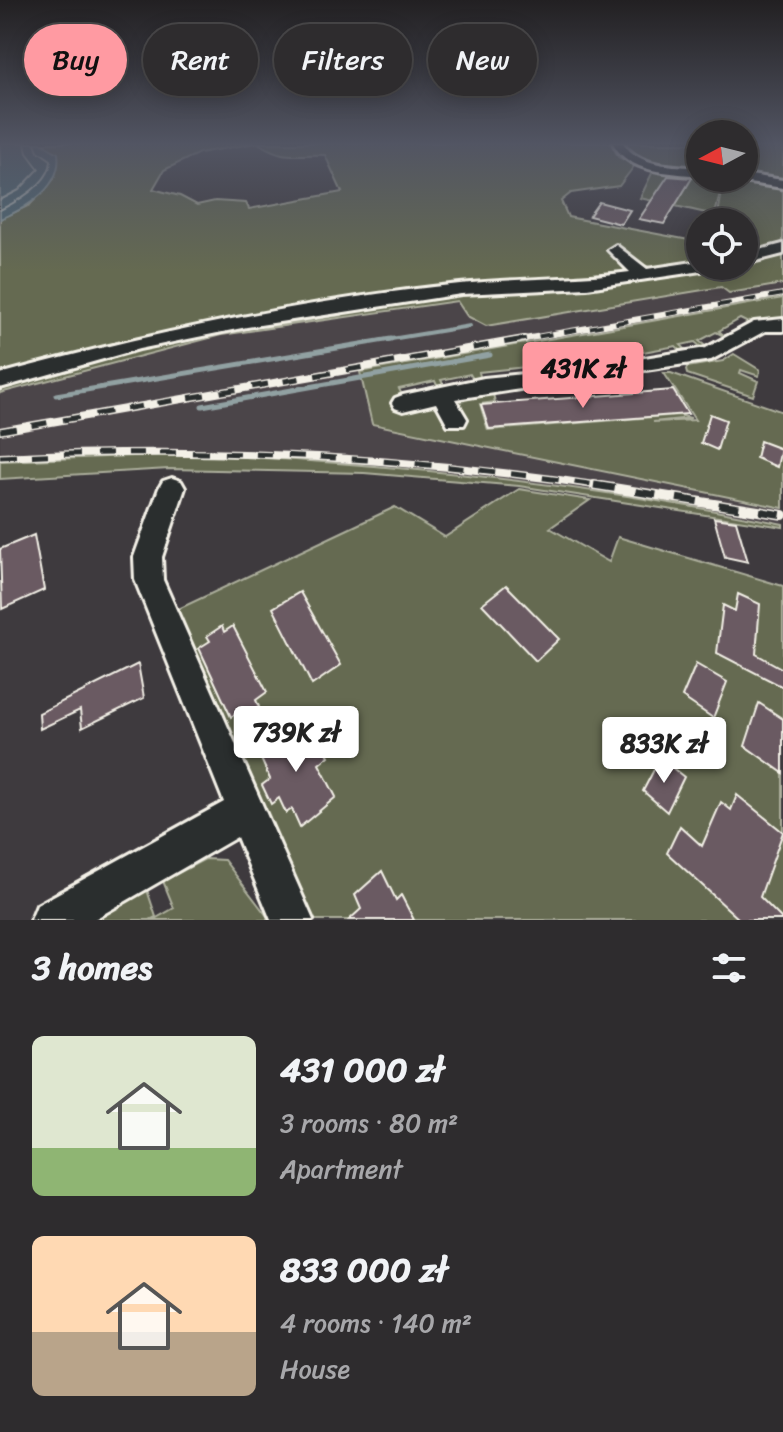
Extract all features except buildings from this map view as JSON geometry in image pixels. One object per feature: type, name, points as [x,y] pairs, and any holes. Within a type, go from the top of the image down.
[{"type":"street","points":[[758,255],[783,249]]},
{"type":"street","points":[[616,250],[644,275]]},
{"type":"street","points":[[0,381],[128,345],[247,321],[452,290],[587,283],[686,268]]},
{"type":"street","points":[[403,403],[484,385],[583,375],[711,354],[761,326],[783,325]]},
{"type":"street","points":[[442,394],[456,419]]},
{"type":"street","points":[[172,488],[148,557],[149,580],[292,920]]},
{"type":"street","points":[[52,920],[245,811]]},
{"type":"shaded area","points":[[783,284],[783,298],[361,372],[373,424],[783,508],[783,524],[566,486],[377,464],[186,454],[0,461],[0,393],[221,335],[457,301],[467,316],[722,287],[729,293]]},
{"type":"green space","points":[[48,186],[155,186],[153,189],[180,196],[197,205],[215,201],[246,203],[249,209],[342,192],[339,186],[619,186],[571,193],[561,201],[568,217],[686,239],[686,264],[649,267],[620,248],[610,249],[629,269],[626,273],[243,318],[137,339],[0,376],[0,219],[30,205]]},
{"type":"green space","points":[[646,186],[686,186],[686,192],[720,192],[717,208],[686,208],[640,198]]},
{"type":"green space","points":[[758,186],[768,186],[783,192],[783,242],[758,250],[758,208],[719,208],[722,192],[758,192]]},
{"type":"green space","points":[[783,255],[783,284],[729,293],[721,287],[486,326],[467,316],[457,301],[221,335],[0,393],[0,386],[122,352],[256,324],[265,327],[342,315],[347,310],[466,292],[612,284],[686,272],[686,280],[758,280],[758,260]]},
{"type":"green space","points":[[783,298],[783,322],[764,320],[750,324],[740,319],[719,331],[726,337],[716,332],[699,341],[708,348],[703,349],[695,342],[681,345],[688,352],[683,353],[676,346],[632,354],[638,361],[628,354],[579,362],[584,370],[578,371],[573,363],[533,367],[536,375],[530,376],[526,367],[479,372],[481,381],[475,382],[470,374],[441,380],[445,388],[439,390],[435,381],[399,389],[403,397],[438,408],[452,426],[467,423],[460,401],[493,394],[495,402],[480,404],[488,430],[679,415],[691,418],[653,422],[695,420],[664,373],[671,373],[783,412],[783,508],[372,424],[360,372]]},
{"type":"green space","points":[[734,354],[760,370],[759,376],[741,370],[740,373],[758,381],[753,396],[687,374],[687,367],[723,361]]},
{"type":"green space","points":[[186,454],[412,469],[560,486],[708,510],[783,524],[783,527],[519,486],[364,473],[169,469],[0,479],[0,461]]},
{"type":"green space","points":[[519,489],[590,500],[550,528],[609,562],[618,537],[783,586],[783,920],[312,920],[174,611],[395,507],[445,537]]},
{"type":"green space","points":[[205,859],[224,860],[270,920],[153,920],[174,908],[163,881]]},
{"type":"green space","points":[[140,887],[147,890],[156,917],[150,920],[89,920]]},
{"type":"water","points":[[0,186],[48,186],[22,209],[0,219]]},
{"type":"waterway","points":[[382,341],[470,326]]},
{"type":"waterway","points":[[382,341],[391,339]]},
{"type":"waterway","points":[[56,395],[382,341]]},
{"type":"waterway","points":[[202,406],[490,355]]},
{"type":"railway","points":[[513,341],[783,294]]},
{"type":"railway","points":[[0,431],[524,339]]},
{"type":"railway","points":[[0,457],[153,453],[305,456],[456,468],[608,487]]},
{"type":"railway","points":[[594,485],[783,515]]}]
